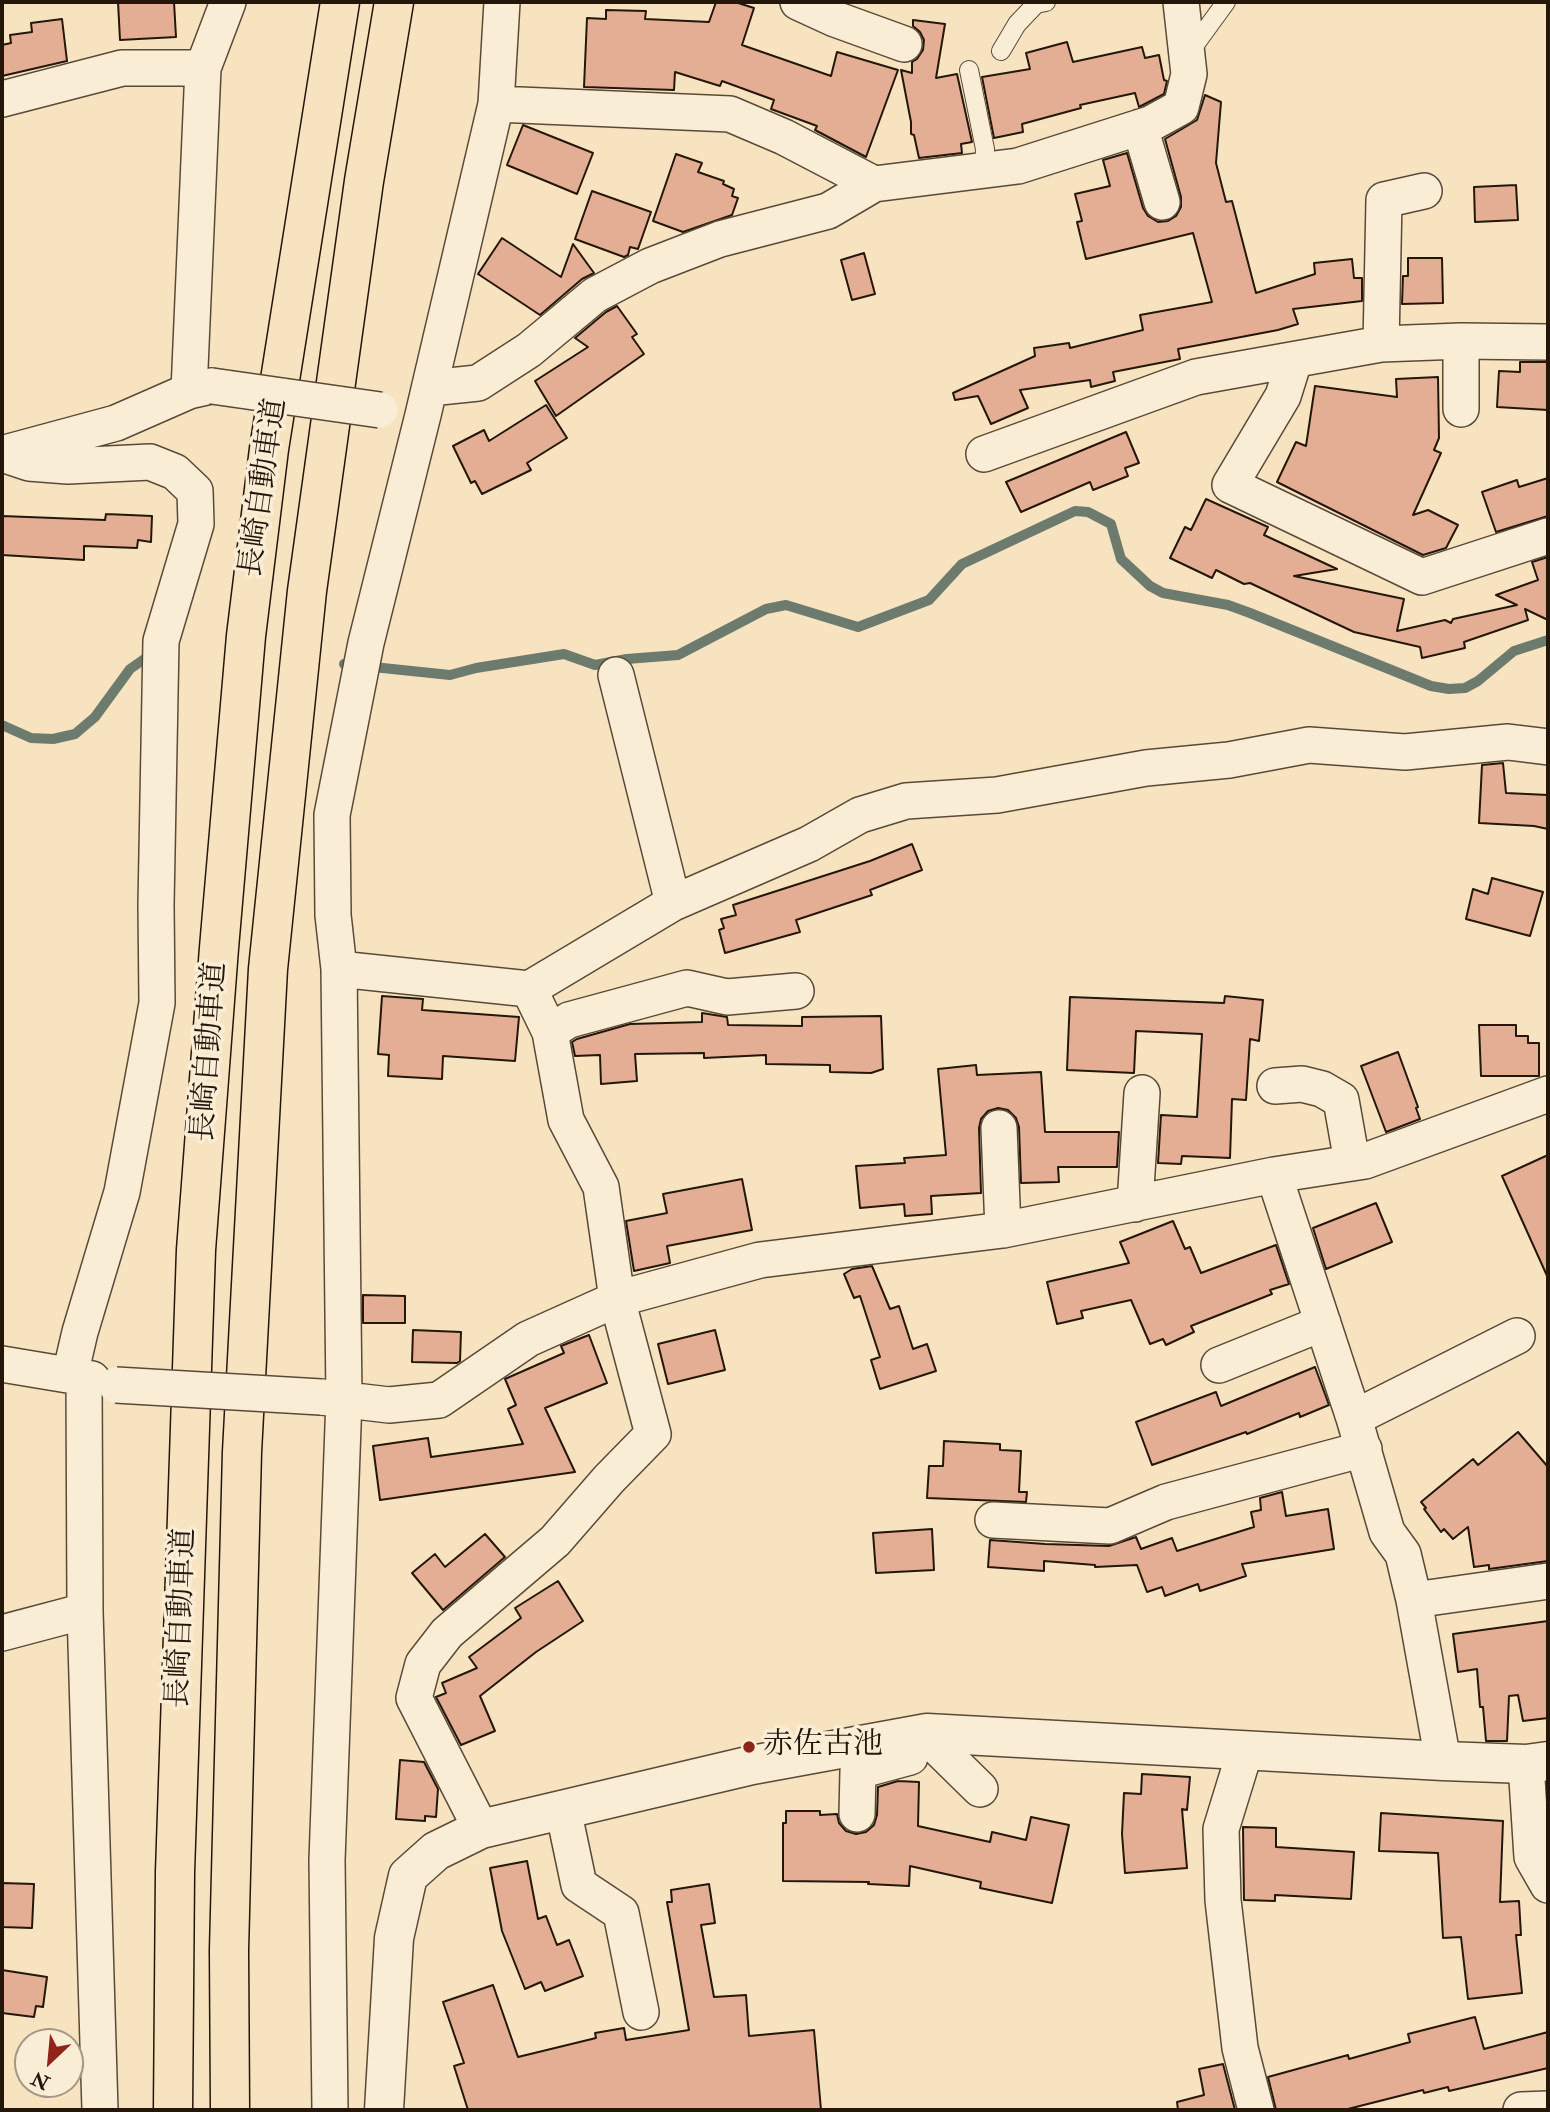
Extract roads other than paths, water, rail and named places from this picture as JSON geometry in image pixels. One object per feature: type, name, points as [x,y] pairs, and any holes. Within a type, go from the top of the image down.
[{"type":"highway","name":"長崎自動車道","points":[[173,2110],[175,1872],[196,1250],[218,962],[246,636],[269,449],[340,2]]},
{"type":"highway","name":"長崎自動車道","points":[[230,2110],[229,1950],[242,1452],[268,969],[307,591],[364,181],[394,2]]},
{"type":"street","points":[[201,389],[203,68],[228,2]]},
{"type":"street","points":[[330,2110],[327,1860],[339,969],[333,915],[332,815],[366,643],[496,104],[502,2]]},
{"type":"street","points":[[798,2],[835,19],[904,44]]},
{"type":"street","points":[[2,454],[116,423],[201,389],[380,410],[426,401],[478,383],[529,350],[595,295],[650,266],[720,239],[828,211],[874,184],[1018,166],[1150,124],[1181,107],[1189,74],[1181,2]]},
{"type":"street","points":[[2,99],[122,68],[203,68]]},
{"type":"street","points":[[496,104],[730,114],[784,136],[874,184]]},
{"type":"street","points":[[1140,127],[1162,202]]},
{"type":"street","points":[[1381,344],[1384,200],[1424,191]]},
{"type":"street","points":[[1461,341],[1461,409]]},
{"type":"street","points":[[984,454],[1196,377],[1381,344],[1548,342]]},
{"type":"street","points":[[1294,361],[1283,396],[1230,485],[1422,577],[1548,536]]},
{"type":"street","points":[[2,454],[29,463],[68,466],[150,462],[175,472],[195,491],[196,524],[161,641],[157,1003],[122,1192],[80,1332],[90,1379],[85,1611],[94,2103]]},
{"type":"street","points":[[616,675],[673,903]]},
{"type":"street","points":[[339,969],[529,989],[673,903],[809,844],[860,815],[906,801],[997,794],[1146,768],[1229,760],[1309,745],[1405,752],[1508,742],[1548,747]]},
{"type":"street","points":[[551,1032],[569,1020],[687,988],[727,997],[796,991]]},
{"type":"street","points":[[481,1829],[414,1698],[423,1664],[447,1633],[555,1541],[653,1434],[617,1299],[601,1187],[566,1120],[551,1032],[529,989]]},
{"type":"street","points":[[1275,1086],[1302,1084],[1322,1089],[1341,1100],[1352,1162]]},
{"type":"street","points":[[1135,1204],[1142,1093]]},
{"type":"street","points":[[2,1364],[90,1379],[389,1405],[439,1400],[528,1339],[617,1299],[760,1260],[1003,1230],[1274,1175],[1365,1161],[1548,1095]]},
{"type":"street","points":[[999,1128],[1003,1230]]},
{"type":"street","points":[[1274,1175],[1359,1434],[1387,1532],[1402,1554],[1415,1600],[1443,1761]]},
{"type":"street","points":[[1219,1365],[1323,1323]]},
{"type":"street","points":[[993,1520],[1110,1526],[1166,1502],[1359,1434],[1517,1336]]},
{"type":"street","points":[[1415,1600],[1548,1581]]},
{"type":"street","points":[[2,1633],[85,1611]]},
{"type":"street","points":[[384,2110],[394,1938],[408,1876],[436,1851],[481,1829],[752,1765],[919,1735],[1443,1761],[1537,1763],[1532,1857],[1548,1885]]},
{"type":"street","points":[[919,1735],[980,1789]]},
{"type":"street","points":[[857,1814],[858,1771],[910,1757],[919,1735]]},
{"type":"street","points":[[1245,1751],[1221,1829],[1223,1900],[1240,2048],[1256,2110]]},
{"type":"street","points":[[563,1809],[579,1885],[621,1913],[641,2012]]},
{"type":"lane","points":[[1002,51],[1017,24],[1036,4],[1046,2]]},
{"type":"lane","points":[[1186,57],[1226,2]]},
{"type":"lane","points":[[969,70],[985,149],[984,171]]},
{"type":"waterway","points":[[344,664],[450,675],[476,668],[564,654],[595,665],[627,659],[678,655],[766,609],[786,605],[858,627],[929,600],[962,564],[1075,511],[1088,512],[1111,524],[1121,559],[1150,586],[1163,593],[1228,605],[1431,686],[1465,688],[1478,681],[1514,651],[1548,640]]},
{"type":"waterway","points":[[2,725],[31,738],[53,739],[75,734],[95,717],[130,669],[153,653]]},
{"type":"place","name":"赤佐古池","points":[[749,1747]]}]
